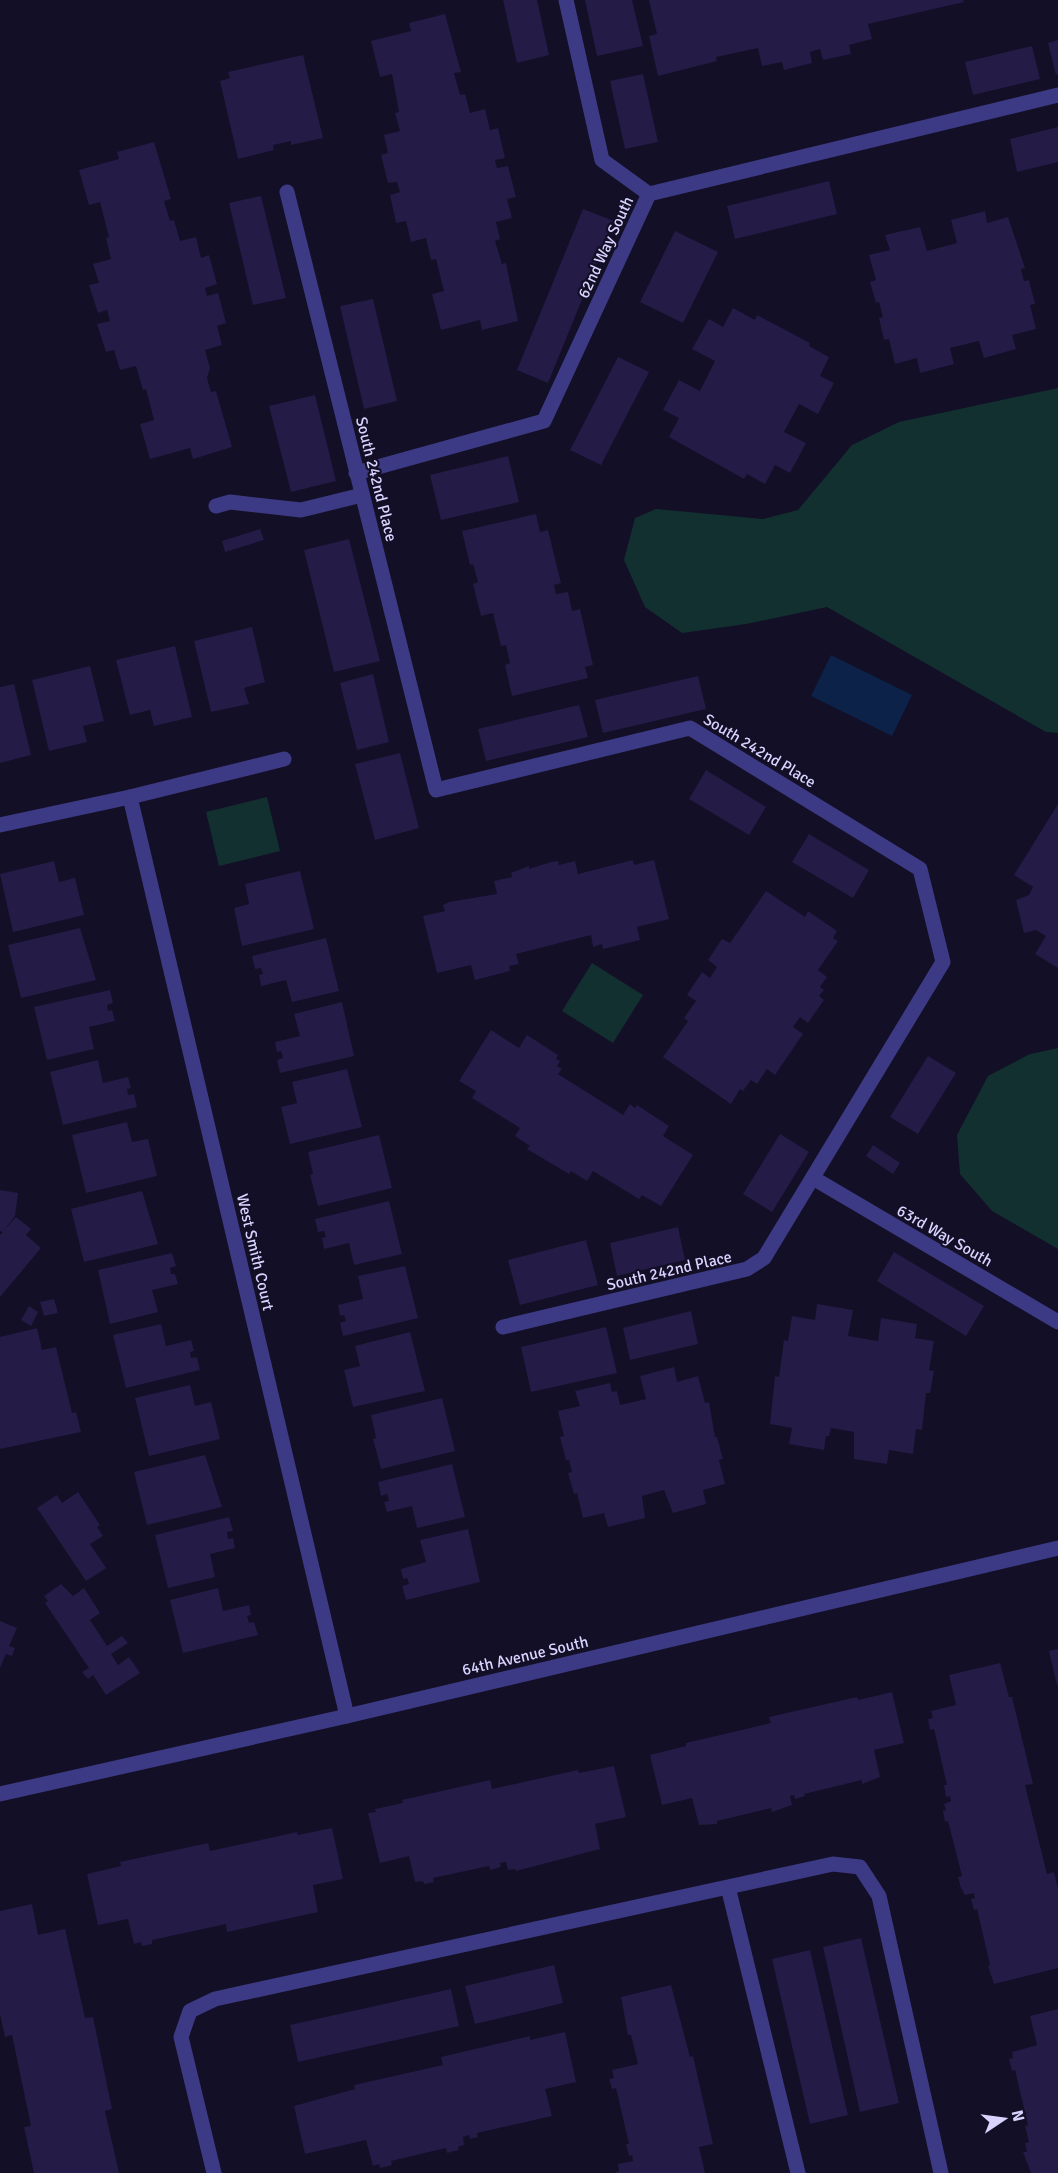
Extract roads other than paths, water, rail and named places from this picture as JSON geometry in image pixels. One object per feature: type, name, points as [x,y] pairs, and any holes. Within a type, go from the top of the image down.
[{"type":"street","points":[[566,0],[602,160],[649,194]]},
{"type":"street","name":"62nd Way South","points":[[356,473],[544,421],[649,194],[1058,95]]},
{"type":"street","name":"South 242nd Place","points":[[287,192],[436,790],[690,728],[920,869],[944,962],[764,1258],[747,1269],[503,1327]]},
{"type":"street","points":[[216,506],[230,502],[301,510],[362,495]]},
{"type":"street","points":[[0,825],[130,797],[284,759]]},
{"type":"street","name":"West Smith Court","points":[[130,797],[347,1716]]},
{"type":"street","name":"63rd Way South","points":[[813,1178],[1058,1322]]},
{"type":"street","name":"64th Avenue South","points":[[0,1794],[347,1716],[1058,1548]]},
{"type":"street","points":[[214,2173],[181,2037],[190,2011],[215,1999],[833,1864],[860,1868],[879,1896],[941,2173]]},
{"type":"street","points":[[728,1887],[798,2173]]},
{"type":"water","points":[[831,655],[912,695],[892,736],[811,696]]}]
